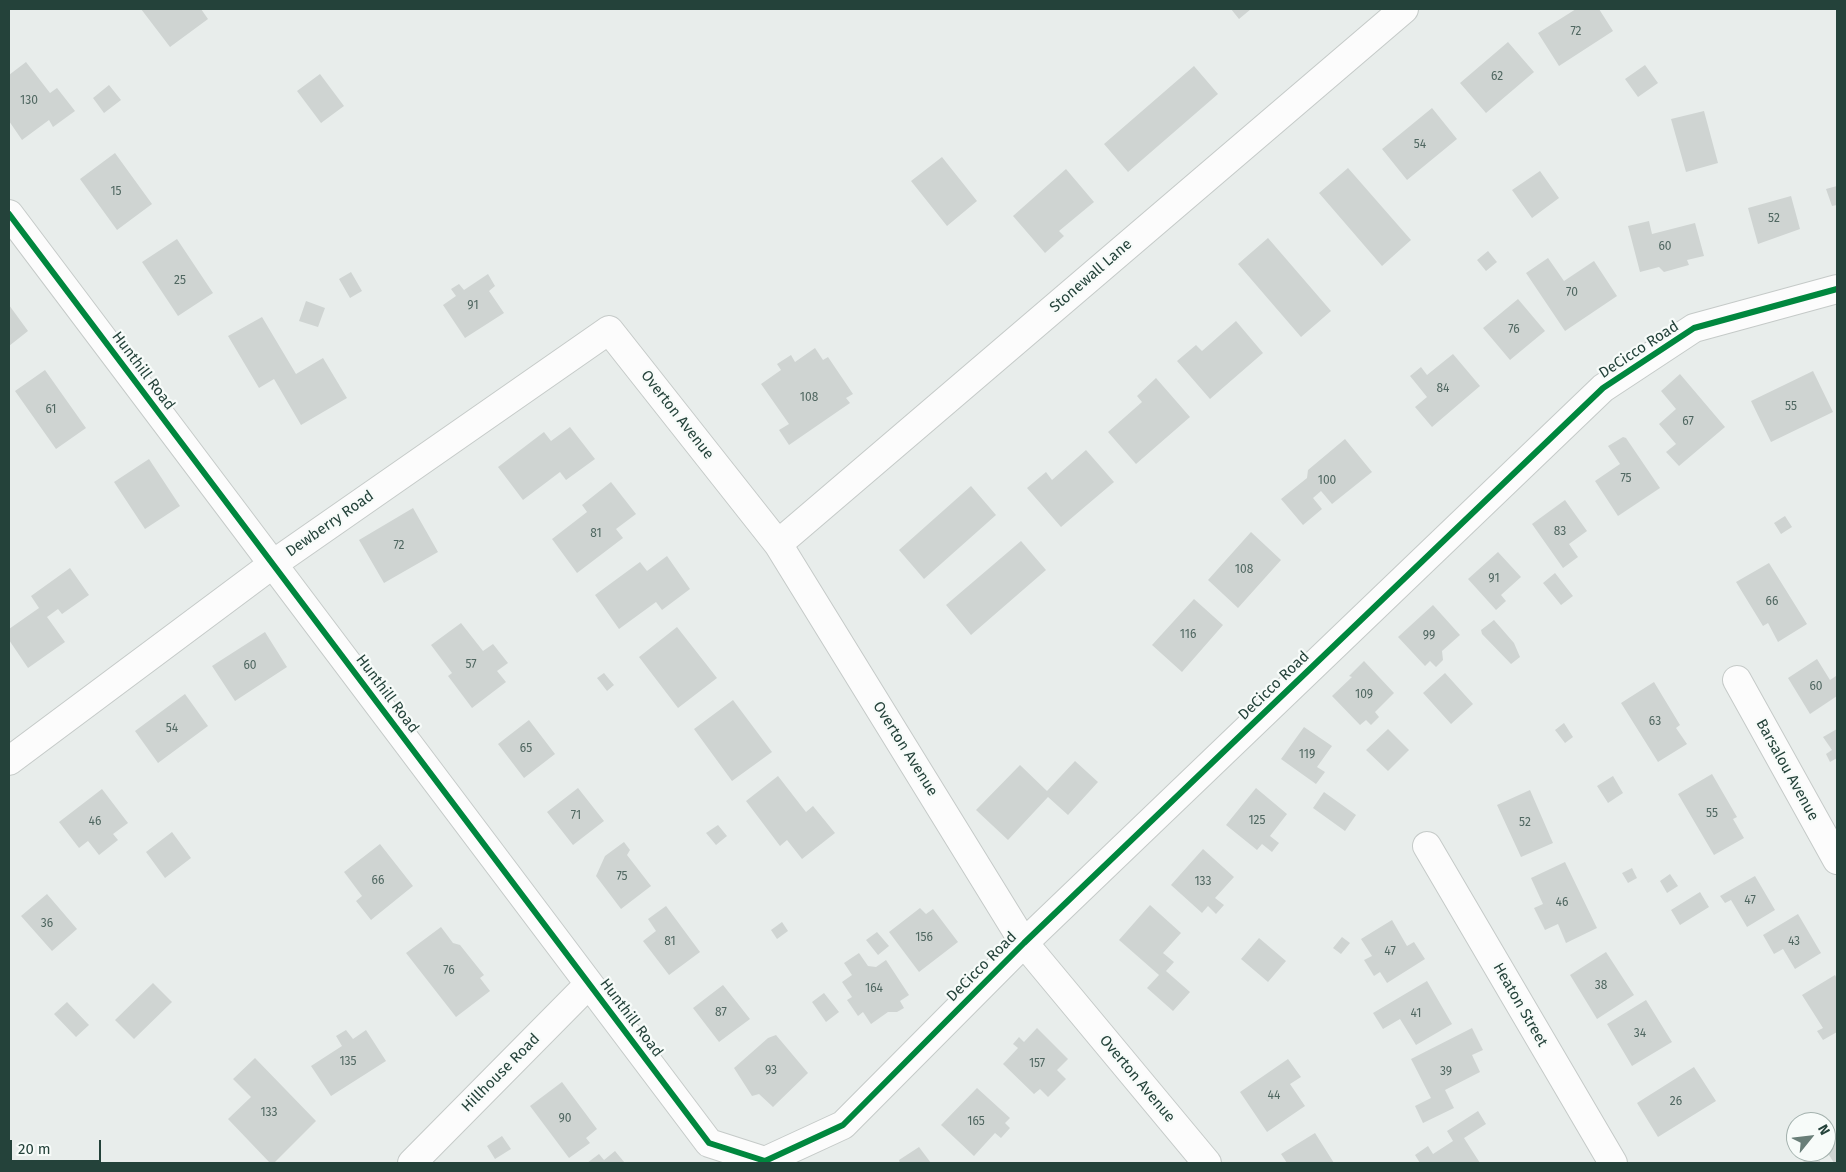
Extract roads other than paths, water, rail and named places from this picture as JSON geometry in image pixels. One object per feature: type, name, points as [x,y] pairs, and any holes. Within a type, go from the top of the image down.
[{"type":"street","name":"Stonewall Lane","points":[[778,544],[1404,9]]},
{"type":"street","name":"Hunthill Road","points":[[9,214],[710,1143],[765,1160]]},
{"type":"street","name":"DeCicco Road","points":[[765,1160],[843,1125],[1024,943],[1603,388],[1694,328],[1837,290]]},
{"type":"street","name":"Overton Avenue","points":[[609,330],[778,544],[1024,943],[1207,1163]]},
{"type":"street","name":"Dewberry Road","points":[[9,761],[273,564],[609,330]]},
{"type":"street","name":"Barsalou Avenue","points":[[1737,680],[1837,860]]},
{"type":"street","name":"Heaton Street","points":[[1427,846],[1613,1163]]},
{"type":"street","name":"Hillhouse Road","points":[[412,1163],[589,984]]}]
